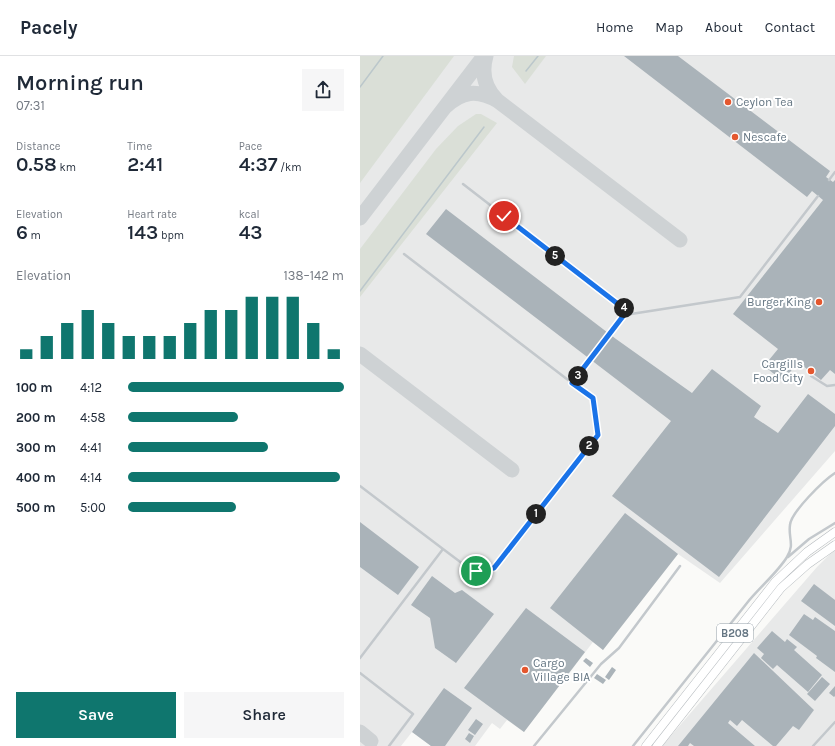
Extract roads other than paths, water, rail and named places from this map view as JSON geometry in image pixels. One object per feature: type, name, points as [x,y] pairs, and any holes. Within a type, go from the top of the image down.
[{"type":"main road","name":"B208","points":[[646,746],[775,582],[806,552],[835,532]]},
{"type":"main road","name":"B208","points":[[657,746],[781,588],[808,564],[835,545]]},
{"type":"lane","points":[[829,180],[835,172]]},
{"type":"lane","points":[[463,184],[631,314],[740,297],[818,196]]},
{"type":"lane","points":[[360,486],[471,570],[476,571],[494,568],[598,435],[593,398],[404,254]]},
{"type":"lane","points":[[572,383],[627,311]]},
{"type":"lane","points":[[811,376],[827,386],[835,385]]},
{"type":"lane","points":[[786,558],[792,542],[790,528],[792,518],[809,496],[824,481],[835,473]]},
{"type":"lane","points":[[633,746],[753,595],[786,558],[809,539],[835,523]]},
{"type":"lane","points":[[360,658],[443,549]]},
{"type":"lane","points":[[534,746],[601,664],[619,648],[680,566]]},
{"type":"lane","points":[[360,673],[413,714],[389,746]]},
{"type":"lane","points":[[814,746],[835,722]]},
{"type":"waterway","points":[[360,87],[383,56]]},
{"type":"waterway","points":[[526,71],[538,56]]},
{"type":"waterway","points":[[360,291],[484,127]]},
{"type":"place","name":"Ceylon Tea","points":[[728,102]]},
{"type":"place","name":"Nescafe","points":[[735,137]]},
{"type":"place","name":"Burger King","points":[[819,302]]},
{"type":"place","name":"Cargills Food City","points":[[811,371]]},
{"type":"place","name":"Cargo Village BIA","points":[[525,670]]}]
